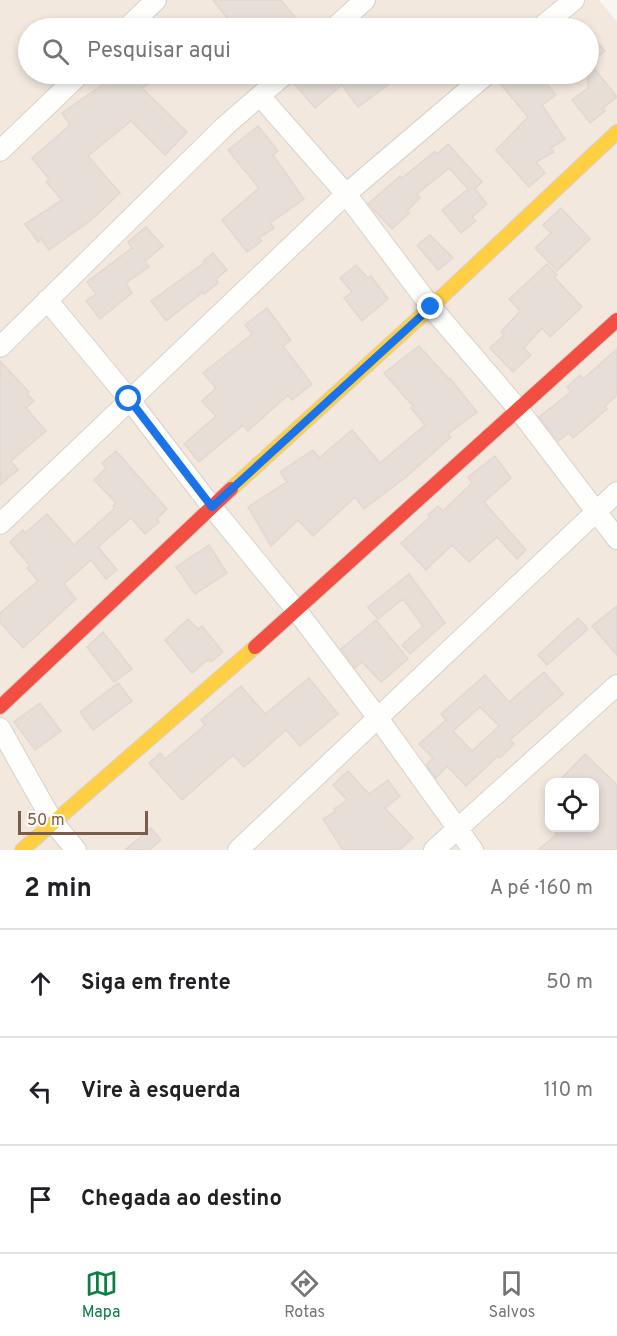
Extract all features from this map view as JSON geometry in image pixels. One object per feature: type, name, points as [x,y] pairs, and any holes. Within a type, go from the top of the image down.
[{"type":"street","points":[[137,18],[156,0]]},
{"type":"street","points":[[345,18],[365,0]]},
{"type":"street","points":[[552,18],[574,0]]},
{"type":"street","points":[[0,151],[70,84]]},
{"type":"street","points":[[0,346],[225,126],[274,84]]},
{"type":"street","points":[[0,524],[346,194],[475,84]]},
{"type":"street","points":[[260,96],[346,194],[431,307],[519,410],[617,539]]},
{"type":"street","points":[[0,707],[617,132]]},
{"type":"street","points":[[47,300],[129,399],[297,612],[378,718],[473,850]]},
{"type":"street","points":[[22,850],[297,612],[617,320]]},
{"type":"street","points":[[238,850],[617,492]]},
{"type":"street","points":[[434,850],[617,686]]},
{"type":"street","points":[[0,728],[53,822],[76,850]]},
{"type":"shaded area","points":[[0,0],[599,0],[617,22],[617,850],[0,850]]},
{"type":"building","points":[[213,0],[281,0],[296,18],[227,18]]},
{"type":"building","points":[[599,44],[605,51],[599,56]]},
{"type":"building","points":[[599,74],[617,97],[590,123],[572,100],[588,88],[588,84],[599,84]]},
{"type":"building","points":[[104,84],[149,84],[142,88],[187,132],[165,155],[131,121],[88,156],[120,193],[90,221],[49,250],[41,239],[38,242],[25,224],[62,200],[46,182],[49,179],[32,158],[70,125],[62,113]]},
{"type":"building","points":[[295,84],[389,84],[358,107],[342,85],[315,108]]},
{"type":"building","points":[[500,84],[547,84],[556,95],[542,105],[565,139],[551,148],[554,152],[536,162],[545,173],[529,187],[496,150],[528,117]]},
{"type":"building","points":[[258,126],[278,151],[273,155],[304,199],[270,223],[274,228],[259,238],[262,241],[247,252],[222,220],[259,188],[228,150]]},
{"type":"building","points":[[448,144],[482,182],[475,189],[487,204],[472,217],[476,221],[461,233],[442,210],[468,189],[449,168],[417,194],[420,198],[407,211],[409,213],[392,229],[368,204],[400,176],[402,178],[435,151],[437,154]]},
{"type":"building","points":[[561,208],[590,239],[557,271],[535,248],[551,233],[543,225]]},
{"type":"building","points":[[146,227],[163,246],[145,261],[149,267],[126,283],[132,293],[100,319],[86,301],[96,294],[87,282],[132,248],[128,242]]},
{"type":"building","points":[[430,235],[453,258],[438,270],[417,245]]},
{"type":"building","points":[[213,253],[227,270],[216,279],[218,283],[166,321],[151,301],[204,263],[203,261]]},
{"type":"building","points":[[547,264],[557,275],[554,277],[582,307],[550,337],[542,328],[524,348],[531,355],[513,372],[490,348],[504,335],[501,332],[520,311],[509,299]]},
{"type":"building","points":[[356,265],[368,278],[371,276],[388,299],[362,321],[344,298],[352,292],[340,278]]},
{"type":"building","points":[[267,308],[291,340],[283,346],[312,384],[292,400],[288,395],[248,431],[243,425],[199,462],[184,444],[216,416],[202,401],[216,388],[203,373],[252,334],[245,325]]},
{"type":"building","points":[[419,346],[450,378],[477,412],[448,434],[451,437],[406,477],[364,509],[355,497],[313,536],[298,520],[271,546],[248,507],[287,482],[280,472],[313,450],[319,458],[352,430],[380,463],[425,425],[411,408],[413,406],[384,373]]},
{"type":"building","points":[[617,349],[617,395],[605,406],[607,409],[573,438],[569,433],[558,441],[539,417],[571,392],[567,387],[580,375],[583,379]]},
{"type":"building","points":[[0,361],[29,392],[27,394],[34,401],[26,408],[46,431],[11,461],[18,470],[0,485]]},
{"type":"building","points":[[116,451],[167,509],[157,519],[159,522],[145,534],[131,518],[98,547],[117,570],[106,579],[91,560],[64,584],[76,599],[23,648],[0,622],[0,613],[38,581],[27,568],[30,566],[10,542],[23,530],[25,533],[47,514],[74,545],[115,508],[113,506],[116,503],[94,480],[106,468],[102,463]]},
{"type":"building","points":[[495,456],[511,478],[484,502],[526,550],[517,559],[497,537],[469,562],[452,545],[426,570],[401,543],[430,517],[428,515],[438,506],[443,511],[472,483],[468,477]]},
{"type":"building","points":[[209,545],[227,573],[195,594],[176,567]]},
{"type":"building","points":[[409,574],[445,623],[410,654],[402,645],[423,626],[403,599],[378,619],[368,607]]},
{"type":"building","points":[[617,606],[617,655],[592,626]]},
{"type":"building","points":[[578,618],[588,629],[547,665],[538,655]]},
{"type":"building","points":[[188,619],[198,629],[202,626],[223,652],[211,662],[209,659],[192,673],[165,640]]},
{"type":"building","points":[[376,620],[408,659],[381,682],[362,662],[355,668],[341,649]]},
{"type":"building","points":[[103,632],[132,669],[114,682],[87,647]]},
{"type":"building","points":[[544,672],[563,694],[510,740],[514,744],[466,786],[447,766],[436,778],[426,765],[433,758],[419,744],[446,720],[441,714],[485,675],[509,702]],"holes":[[[480,707],[499,726],[472,751],[453,731]]]},
{"type":"building","points":[[309,678],[338,714],[300,746],[286,730],[244,767],[233,755],[182,800],[149,763],[160,753],[165,759],[205,725],[201,720],[241,686],[265,714]]},
{"type":"building","points":[[118,683],[132,701],[93,730],[80,712]]},
{"type":"building","points":[[40,703],[61,731],[35,750],[14,722]]},
{"type":"building","points":[[585,754],[617,785],[617,850],[538,850],[557,834],[555,832],[599,832],[599,778],[562,778]]},
{"type":"building","points":[[348,771],[369,794],[388,780],[400,796],[385,808],[413,838],[399,850],[343,850],[323,819],[347,800],[333,785]]},
{"type":"building","points":[[151,828],[161,840],[149,850],[125,850]]},
{"type":"traffic: slow","points":[[231,489],[431,307],[617,132]]},
{"type":"traffic: slow","points":[[22,850],[255,647]]},
{"type":"traffic: jam","points":[[255,647],[617,320]]},
{"type":"traffic: jam","points":[[0,707],[231,489]]},
{"type":"route","points":[[129,399],[212,507],[431,307]]}]
